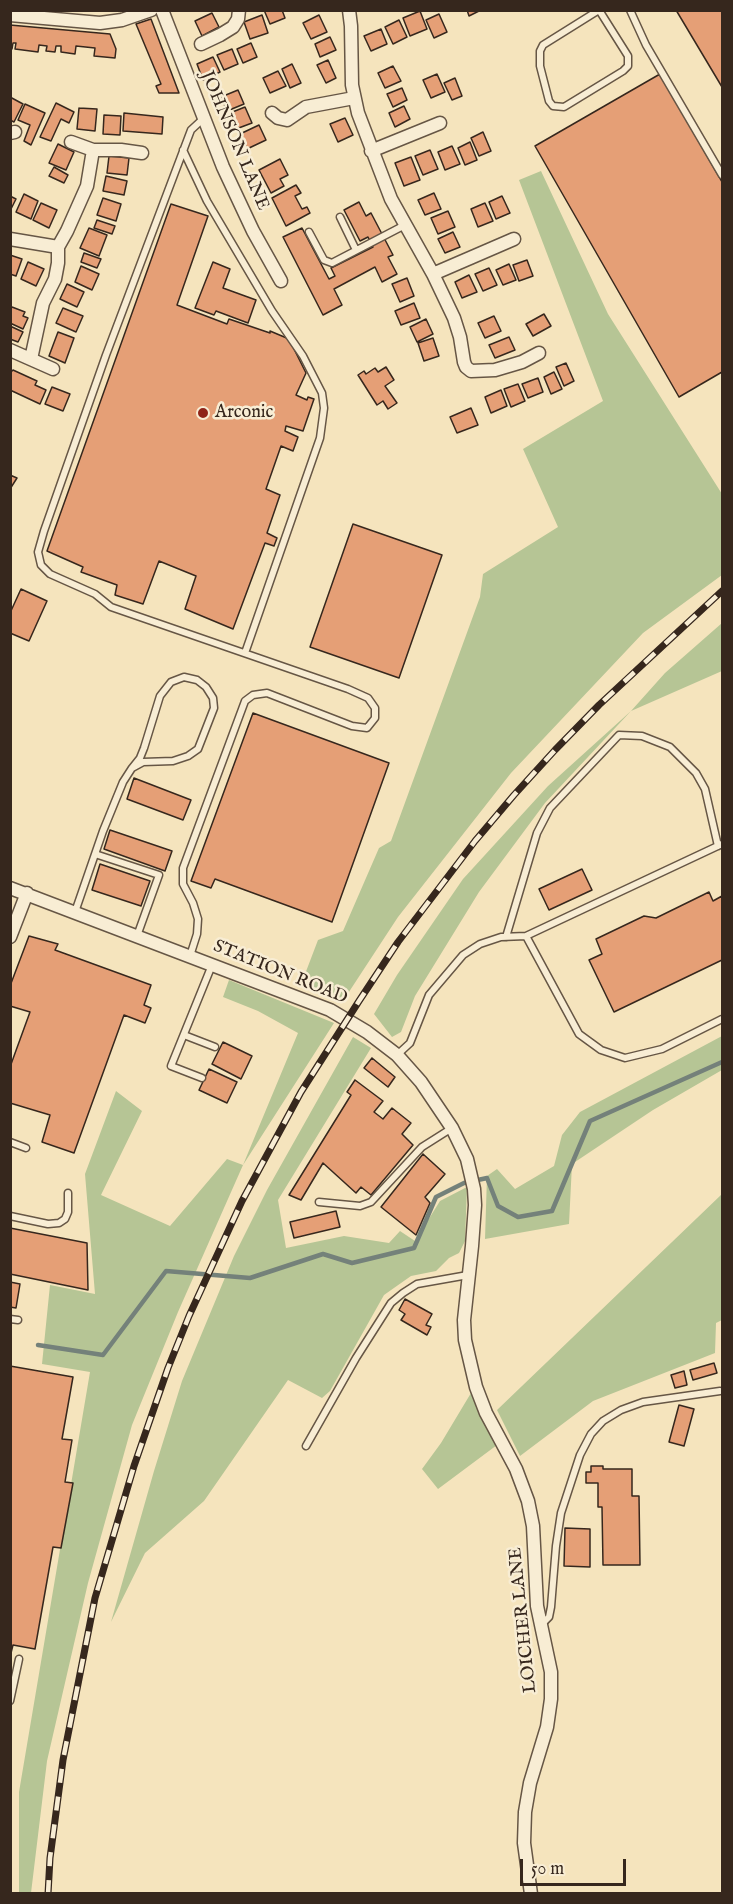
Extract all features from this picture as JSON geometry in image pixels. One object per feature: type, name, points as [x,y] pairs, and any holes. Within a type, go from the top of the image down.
[{"type":"street","points":[[10,15],[100,23],[122,20],[151,10]]},
{"type":"street","name":"JOHNSON LANE","points":[[162,10],[223,167],[253,231],[281,281]]},
{"type":"street","points":[[201,44],[220,36],[233,27],[238,19],[238,10]]},
{"type":"street","points":[[349,10],[352,86],[371,151],[391,199],[433,274],[454,318],[464,362],[471,371],[495,370],[522,362],[539,353]]},
{"type":"street","points":[[272,113],[278,118],[287,120],[306,107],[354,98]]},
{"type":"street","points":[[371,151],[440,123]]},
{"type":"street","points":[[71,142],[93,150],[142,153]]},
{"type":"street","points":[[31,359],[44,303],[55,279],[58,248],[87,186],[93,150]]},
{"type":"street","points":[[10,239],[58,248]]},
{"type":"street","points":[[433,274],[514,239]]},
{"type":"street","points":[[10,350],[53,369]]},
{"type":"street","name":"STATION ROAD","points":[[10,888],[330,1010],[367,1032],[397,1055],[421,1082],[452,1128],[471,1173]]},
{"type":"street","points":[[10,937],[27,893]]},
{"type":"street","name":"LOICHER LANE","points":[[471,1173],[474,1189],[474,1226],[464,1320],[468,1351],[476,1387],[516,1469],[528,1501],[533,1526],[535,1581],[551,1672],[551,1699],[547,1727],[530,1783],[525,1812],[524,1843],[531,1893]]},
{"type":"lane","points":[[599,10],[627,56],[628,66],[564,107],[553,106],[549,101],[540,66],[540,51],[543,45],[599,10]]},
{"type":"lane","points":[[630,10],[646,45],[723,175]]},
{"type":"lane","points":[[190,956],[197,934],[198,919],[183,884],[183,868],[245,701],[253,695],[267,693],[352,726],[367,728],[375,718],[375,708],[368,698],[348,689],[111,607],[95,594],[50,574],[41,565],[38,552],[44,531],[106,355],[191,130],[204,118]]},
{"type":"lane","points":[[183,150],[212,211],[272,311],[303,356],[322,393],[324,408],[320,438],[246,653]]},
{"type":"lane","points":[[340,217],[356,250]]},
{"type":"lane","points":[[309,232],[324,260],[328,263],[405,225]]},
{"type":"lane","points":[[75,912],[123,782],[132,768],[140,758],[144,748],[160,696],[171,682],[184,677],[197,680],[206,687],[213,699],[214,708],[198,749],[188,756],[172,761],[143,762],[132,768]]},
{"type":"lane","points":[[397,1055],[410,1043],[429,995],[463,955],[480,944],[506,937],[526,936],[720,845],[705,789],[696,773],[670,747],[642,736],[619,735],[550,808],[537,833],[506,937]]},
{"type":"lane","points":[[95,854],[159,875],[137,936]]},
{"type":"lane","points":[[526,936],[579,1034],[601,1050],[625,1058],[662,1049],[723,1019]]},
{"type":"lane","points":[[202,1078],[171,1066],[212,965]]},
{"type":"lane","points":[[184,1035],[216,1047]]},
{"type":"lane","points":[[319,1202],[360,1206],[370,1202],[422,1147],[452,1128]]},
{"type":"lane","points":[[10,1142],[26,1148]]},
{"type":"lane","points":[[10,1216],[48,1224],[58,1223],[65,1219],[69,1212],[68,1193]]},
{"type":"lane","points":[[306,1446],[391,1303],[417,1284],[468,1275]]},
{"type":"lane","points":[[541,1625],[549,1617],[551,1607],[561,1513],[580,1455],[591,1434],[603,1421],[643,1401],[720,1391]]},
{"type":"lane","points":[[10,1701],[19,1659]]},
{"type":"green space","points":[[541,171],[608,314],[722,494],[722,575],[643,633],[511,773],[398,917],[343,1001],[302,982],[318,940],[343,931],[379,848],[391,841],[480,597],[483,574],[558,527],[523,449],[603,401],[519,180]]},
{"type":"green space","points":[[722,623],[722,671],[631,711],[665,673]]},
{"type":"green space","points":[[631,711],[545,803],[479,892],[415,996],[401,1032],[392,1037],[374,1014],[397,975],[463,879],[548,786]]},
{"type":"green space","points":[[229,980],[334,1023],[243,1165],[298,1033],[258,1011],[223,997]]},
{"type":"green space","points":[[722,1036],[722,1070],[653,1110],[572,1164],[569,1224],[485,1239],[487,1176],[497,1169],[515,1189],[554,1166],[562,1135],[580,1112]]},
{"type":"green space","points":[[353,1037],[371,1048],[278,1200],[286,1248],[344,1236],[389,1243],[400,1231],[415,1241],[440,1201],[467,1187],[465,1241],[459,1253],[449,1258],[436,1271],[411,1276],[384,1295],[330,1391],[322,1398],[288,1380],[204,1501],[145,1553],[111,1622],[182,1381],[234,1256],[267,1190]]},
{"type":"green space","points":[[116,1091],[142,1111],[101,1195],[170,1226],[227,1159],[243,1165],[178,1312],[132,1425],[88,1583],[47,1761],[31,1893],[19,1894],[19,1792],[90,1372],[42,1364],[50,1285],[95,1294],[85,1174]]},
{"type":"green space","points":[[722,1194],[722,1320],[716,1323],[715,1353],[593,1401],[520,1456],[497,1410]]},
{"type":"green space","points":[[471,1393],[497,1445],[438,1489],[422,1469],[441,1443]]},
{"type":"building","points":[[264,10],[282,10],[285,18],[270,24]]},
{"type":"building","points":[[467,10],[481,10],[469,16]]},
{"type":"building","points":[[676,10],[722,10],[722,87]]},
{"type":"building","points":[[420,11],[427,29],[410,36],[403,18]]},
{"type":"building","points":[[212,13],[219,27],[202,36],[195,21]]},
{"type":"building","points":[[439,14],[447,32],[434,38],[426,20]]},
{"type":"building","points":[[262,15],[268,33],[250,39],[244,22]]},
{"type":"building","points":[[319,15],[327,32],[311,39],[303,23]]},
{"type":"building","points":[[151,19],[179,93],[159,93],[156,86],[161,84],[136,24]]},
{"type":"building","points":[[399,20],[407,37],[393,44],[385,27]]},
{"type":"building","points":[[10,25],[110,34],[116,49],[115,58],[94,56],[95,48],[76,46],[75,54],[61,52],[61,46],[56,46],[55,52],[46,51],[47,46],[39,45],[38,52],[15,49],[16,43],[13,43],[10,49]]},
{"type":"building","points":[[381,29],[387,44],[371,51],[364,36]]},
{"type":"building","points":[[330,37],[336,50],[320,57],[315,44]]},
{"type":"building","points":[[251,43],[257,57],[243,63],[237,49]]},
{"type":"building","points":[[232,49],[238,64],[224,70],[217,55]]},
{"type":"building","points":[[213,57],[220,72],[203,80],[197,64]]},
{"type":"building","points":[[328,60],[336,78],[326,83],[317,65]]},
{"type":"building","points":[[292,64],[301,83],[290,88],[282,69]]},
{"type":"building","points":[[393,66],[401,81],[385,88],[378,73]]},
{"type":"building","points":[[278,71],[286,86],[270,93],[263,78]]},
{"type":"building","points":[[437,74],[445,92],[431,98],[423,80]]},
{"type":"building","points":[[660,74],[722,182],[722,372],[679,397],[535,146]]},
{"type":"building","points":[[455,78],[462,96],[452,100],[444,83]]},
{"type":"building","points":[[402,88],[407,100],[393,107],[387,94]]},
{"type":"building","points":[[238,90],[244,104],[227,111],[221,97]]},
{"type":"building","points":[[10,97],[23,104],[14,122],[10,120]]},
{"type":"building","points":[[56,103],[74,112],[69,123],[61,119],[51,141],[40,137]]},
{"type":"building","points":[[25,104],[45,113],[31,145],[24,141],[30,125],[18,120]]},
{"type":"building","points":[[404,106],[410,119],[395,127],[389,113]]},
{"type":"building","points":[[245,107],[252,123],[236,129],[230,113]]},
{"type":"building","points":[[79,108],[97,109],[95,131],[77,129]]},
{"type":"building","points":[[124,113],[163,117],[162,134],[123,131]]},
{"type":"building","points":[[104,115],[121,116],[120,135],[103,134]]},
{"type":"building","points":[[345,118],[353,135],[338,142],[330,124]]},
{"type":"building","points":[[259,125],[266,140],[247,149],[240,134]]},
{"type":"building","points":[[483,132],[491,151],[479,156],[471,138]]},
{"type":"building","points":[[470,142],[477,160],[465,165],[458,148]]},
{"type":"building","points":[[58,144],[74,152],[66,170],[49,163]]},
{"type":"building","points":[[452,146],[460,164],[445,170],[438,152]]},
{"type":"building","points":[[430,150],[438,169],[423,175],[415,156]]},
{"type":"building","points":[[109,156],[129,158],[127,175],[107,173]]},
{"type":"building","points":[[411,157],[420,180],[404,186],[395,163]]},
{"type":"building","points":[[280,159],[288,175],[280,179],[284,186],[271,193],[259,170]]},
{"type":"building","points":[[54,167],[68,175],[64,183],[49,176]]},
{"type":"building","points":[[106,176],[127,181],[124,195],[103,191]]},
{"type":"building","points":[[296,185],[301,193],[295,196],[302,209],[307,207],[310,213],[286,226],[272,198]]},
{"type":"building","points":[[434,193],[441,209],[425,215],[418,200]]},
{"type":"building","points":[[24,194],[38,201],[31,219],[16,212]]},
{"type":"building","points":[[10,196],[16,199],[10,211]]},
{"type":"building","points":[[502,196],[510,213],[496,219],[489,202]]},
{"type":"building","points":[[103,198],[121,204],[116,221],[97,215]]},
{"type":"building","points":[[359,202],[366,216],[371,213],[393,255],[388,257],[397,274],[382,282],[375,267],[334,289],[342,305],[323,315],[283,237],[302,228],[329,279],[335,276],[331,268],[373,247],[368,237],[360,241],[344,210]]},
{"type":"building","points":[[41,203],[57,210],[49,228],[33,220]]},
{"type":"building","points":[[485,203],[493,221],[478,227],[471,209]]},
{"type":"building","name":"Arconic","points":[[171,204],[208,216],[177,305],[227,324],[229,319],[289,339],[306,373],[296,395],[307,400],[308,397],[314,399],[303,431],[286,426],[285,431],[298,437],[293,451],[281,446],[266,489],[280,495],[267,533],[277,538],[274,546],[265,543],[233,629],[185,609],[196,576],[159,561],[143,604],[115,595],[117,585],[81,572],[83,567],[47,551]]},
{"type":"building","points":[[448,211],[455,227],[438,234],[431,218]]},
{"type":"building","points":[[97,220],[115,226],[112,234],[94,228]]},
{"type":"building","points":[[89,228],[107,235],[99,256],[80,248]]},
{"type":"building","points":[[453,232],[460,247],[445,253],[438,239]]},
{"type":"building","points":[[84,253],[101,259],[97,268],[81,262]]},
{"type":"building","points":[[10,255],[22,259],[16,276],[10,274]]},
{"type":"building","points":[[527,260],[533,276],[519,281],[513,265]]},
{"type":"building","points":[[28,262],[44,269],[36,286],[21,279]]},
{"type":"building","points":[[213,262],[230,269],[223,288],[256,300],[248,323],[216,311],[214,315],[195,308]]},
{"type":"building","points":[[509,264],[516,280],[503,285],[496,270]]},
{"type":"building","points":[[81,266],[99,274],[92,290],[75,282]]},
{"type":"building","points":[[489,268],[497,285],[483,291],[475,274]]},
{"type":"building","points":[[469,275],[477,292],[462,298],[455,282]]},
{"type":"building","points":[[407,278],[414,296],[400,302],[392,284]]},
{"type":"building","points":[[67,284],[84,292],[77,307],[60,299]]},
{"type":"building","points":[[414,303],[420,318],[401,325],[395,311]]},
{"type":"building","points":[[12,307],[25,312],[23,316],[28,318],[23,329],[10,323]]},
{"type":"building","points":[[63,308],[83,316],[76,332],[56,323]]},
{"type":"building","points":[[544,314],[551,326],[533,336],[526,324]]},
{"type":"building","points":[[494,316],[501,331],[485,338],[478,323]]},
{"type":"building","points":[[426,319],[433,334],[417,342],[410,327]]},
{"type":"building","points":[[10,326],[23,332],[18,342],[10,339]]},
{"type":"building","points":[[58,332],[74,338],[65,363],[49,356]]},
{"type":"building","points":[[509,337],[515,350],[495,358],[489,345]]},
{"type":"building","points":[[433,338],[439,356],[424,361],[418,343]]},
{"type":"building","points":[[566,363],[574,381],[564,386],[556,367]]},
{"type":"building","points":[[386,367],[394,380],[385,386],[397,403],[388,409],[383,401],[377,405],[358,375],[364,371],[366,374],[375,368],[378,372]]},
{"type":"building","points":[[13,370],[37,381],[35,385],[46,390],[40,404],[10,390],[10,373]]},
{"type":"building","points":[[554,372],[562,389],[551,394],[544,377]]},
{"type":"building","points":[[538,378],[543,392],[528,398],[522,384]]},
{"type":"building","points":[[518,384],[525,401],[511,407],[504,389]]},
{"type":"building","points":[[52,387],[70,394],[63,411],[45,404]]},
{"type":"building","points":[[501,390],[507,406],[491,413],[485,397]]},
{"type":"building","points":[[471,408],[478,425],[457,433],[450,417]]},
{"type":"building","points":[[10,475],[17,478],[10,489]]},
{"type":"building","points":[[353,524],[442,555],[399,678],[310,647]]},
{"type":"building","points":[[21,589],[47,601],[29,641],[10,633],[10,613]]},
{"type":"building","points":[[253,713],[389,763],[332,922],[215,879],[211,888],[191,881]]},
{"type":"building","points":[[134,778],[191,800],[183,820],[127,799]]},
{"type":"building","points":[[110,830],[172,851],[165,871],[104,849]]},
{"type":"building","points":[[100,864],[150,881],[141,906],[92,890]]},
{"type":"building","points":[[582,869],[592,890],[549,910],[539,889]]},
{"type":"building","points":[[709,892],[713,901],[722,896],[722,960],[614,1012],[589,960],[602,954],[596,939],[644,916],[656,918]]},
{"type":"building","points":[[29,936],[58,944],[55,950],[151,985],[144,1005],[151,1008],[145,1023],[124,1015],[74,1153],[42,1142],[50,1115],[10,1103],[10,1067],[30,1012],[10,1006],[10,986]]},
{"type":"building","points":[[223,1042],[252,1056],[241,1079],[212,1064]]},
{"type":"building","points":[[372,1058],[395,1077],[388,1087],[364,1068]]},
{"type":"building","points":[[209,1069],[237,1082],[227,1103],[199,1090]]},
{"type":"building","points":[[355,1080],[383,1101],[374,1112],[383,1119],[392,1108],[411,1123],[402,1134],[413,1145],[371,1195],[361,1187],[356,1193],[323,1163],[301,1200],[289,1195],[351,1095],[347,1092]]},
{"type":"building","points":[[423,1154],[445,1174],[425,1197],[430,1203],[416,1235],[381,1207]]},
{"type":"building","points":[[336,1211],[340,1227],[294,1238],[290,1222]]},
{"type":"building","points":[[10,1228],[87,1243],[88,1290],[10,1274]]},
{"type":"building","points":[[10,1282],[20,1284],[16,1308],[10,1307]]},
{"type":"building","points":[[405,1299],[432,1314],[426,1325],[431,1327],[427,1335],[401,1320],[405,1314],[399,1310]]},
{"type":"building","points":[[714,1363],[717,1373],[693,1380],[690,1370]]},
{"type":"building","points":[[10,1366],[73,1377],[62,1439],[72,1440],[65,1482],[73,1483],[61,1548],[53,1547],[35,1649],[13,1645],[10,1657]]},
{"type":"building","points":[[684,1371],[687,1385],[675,1388],[671,1375]]},
{"type":"building","points":[[679,1405],[694,1409],[684,1446],[669,1442]]},
{"type":"building","points":[[591,1466],[603,1466],[603,1469],[632,1469],[632,1496],[639,1496],[640,1565],[603,1565],[602,1507],[598,1507],[598,1483],[586,1483],[586,1472],[591,1472]]},
{"type":"building","points":[[565,1528],[590,1529],[590,1567],[564,1566]]},
{"type":"waterway","points":[[38,1345],[103,1355],[166,1271],[250,1278],[323,1254],[352,1263],[414,1248],[436,1197],[464,1183],[487,1178],[498,1206],[518,1217],[552,1211],[590,1121],[722,1062]]},
{"type":"railway","points":[[48,1894],[50,1858],[63,1760],[95,1598],[134,1466],[168,1368],[189,1316],[242,1201],[301,1092],[359,1001],[398,942],[475,841],[555,750],[599,705],[722,591]]},
{"type":"place","name":"Arconic","points":[[203,413]]}]
